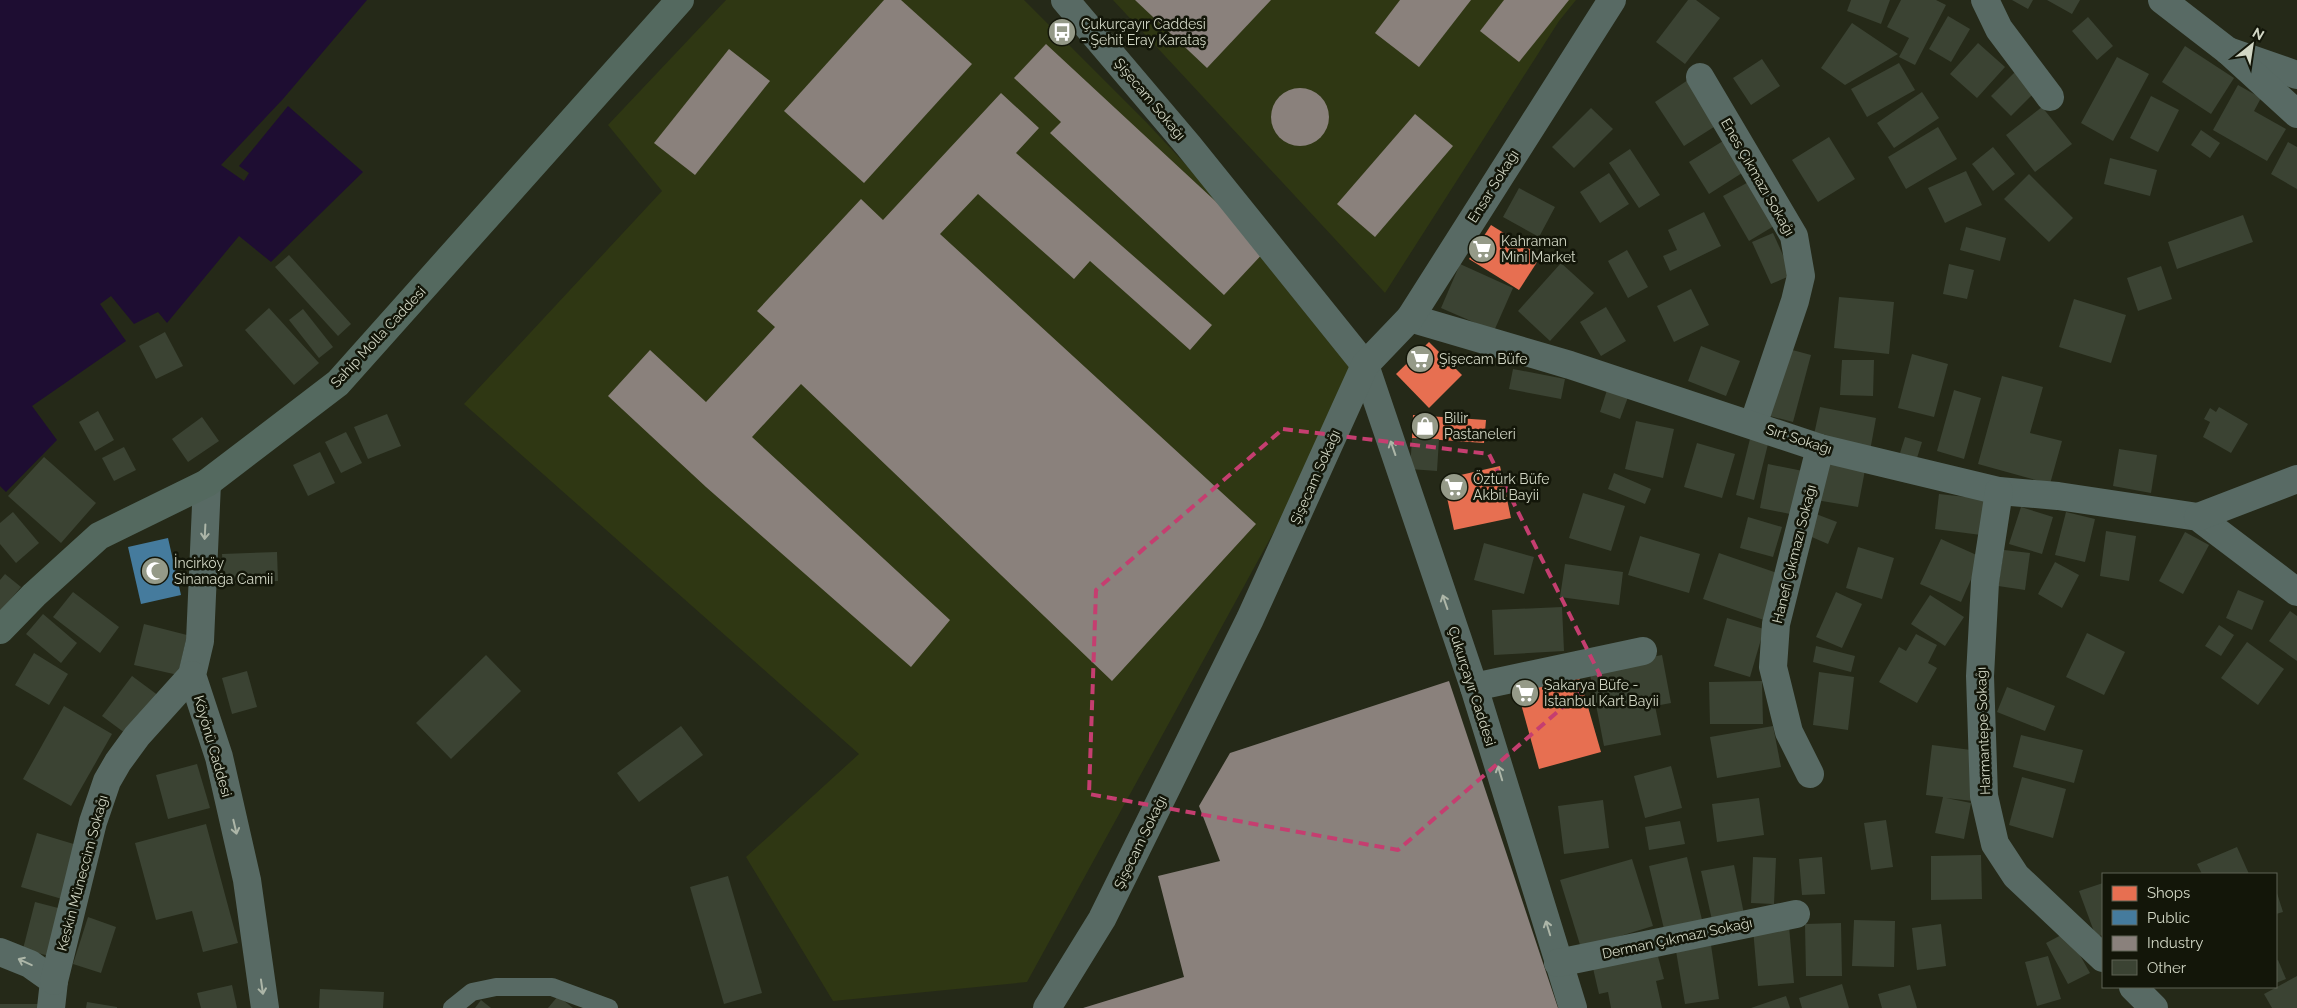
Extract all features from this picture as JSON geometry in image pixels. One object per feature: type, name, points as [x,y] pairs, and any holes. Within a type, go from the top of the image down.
[{"type":"main road","name":"Sahip Molla Caddesi","points":[[0,630],[34,594],[99,536],[207,483],[338,383],[680,0]]},
{"type":"street","name":"Şişecam Sokağı","points":[[1047,1008],[1102,919],[1250,619],[1365,365],[1188,144],[1065,0]]},
{"type":"street","name":"Ensar Sokağı","points":[[1365,365],[1410,318],[1612,0]]},
{"type":"street","points":[[1985,0],[1999,30],[2050,97]]},
{"type":"street","points":[[2162,0],[2228,51],[2297,114]]},
{"type":"street","points":[[2228,51],[2297,74]]},
{"type":"street","name":"Enes Çıkmazı Sokağı","points":[[1700,77],[1794,236],[1802,276],[1753,425]]},
{"type":"street","name":"Sırt Sokağı","points":[[1410,318],[1570,365],[1820,448],[1999,491],[2058,496],[2198,517]]},
{"type":"street","name":"Çukurçayır Caddesi","points":[[1365,365],[1474,688],[1573,1008]]},
{"type":"street","name":"Hanefi Çıkmazı Sokağı","points":[[1810,774],[1789,732],[1773,667],[1776,624],[1820,448]]},
{"type":"street","points":[[2198,517],[2297,479]]},
{"type":"street","points":[[192,675],[200,641],[207,483]]},
{"type":"street","name":"Harmantepe Sokağı","points":[[1999,491],[1985,582],[1980,676],[1984,796],[1995,844],[2016,876],[2102,957]]},
{"type":"street","points":[[2198,517],[2297,592]]},
{"type":"street","points":[[1474,688],[1644,651]]},
{"type":"street","name":"Keskin Müneccim Sokağı","points":[[51,1008],[54,982],[93,822],[107,781],[137,736],[192,675]]},
{"type":"street","name":"Köyönü Caddesi","points":[[192,675],[219,757],[247,880],[265,1008]]},
{"type":"street","name":"Derman Çıkmazı Sokağı","points":[[1558,963],[1796,914]]},
{"type":"street","points":[[0,952],[30,964],[54,982]]},
{"type":"street","points":[[2134,988],[2154,1008]]},
{"type":"lane","points":[[452,1008],[472,992],[496,987],[552,987],[609,1008]]},
{"type":"highlighted area","points":[[1283,429],[1489,454],[1600,675],[1398,850],[1089,794],[1096,590]]},
{"type":"shaded area","points":[[0,0],[367,0],[283,99],[221,165],[244,181],[249,173],[239,166],[288,106],[363,172],[271,262],[239,236],[167,323],[158,312],[134,324],[111,296],[100,304],[126,341],[32,406],[57,440],[6,492],[0,486]]},
{"type":"shaded area","points":[[726,0],[1024,0],[1147,123],[1368,360],[1027,982],[833,1001],[746,857],[859,754],[464,404],[662,191],[608,125]]},
{"type":"shaded area","points":[[1113,0],[1576,0],[1559,21],[1385,293]]},
{"type":"building: Shops","points":[[1491,225],[1541,256],[1519,290],[1469,259]]},
{"type":"building: Shops","points":[[1429,342],[1462,375],[1429,408],[1396,374]]},
{"type":"building: Shops","points":[[1413,415],[1486,420],[1484,443],[1412,438]]},
{"type":"building: Shops","points":[[1500,466],[1511,518],[1454,530],[1443,479]]},
{"type":"building: Shops","points":[[1577,669],[1601,752],[1539,769],[1516,686]]},
{"type":"building: Public","name":"İncirköy Sinanağa Camii","points":[[168,538],[181,595],[141,604],[128,547]]},
{"type":"building: Industry","points":[[884,0],[901,0],[972,64],[864,183],[784,111]]},
{"type":"building: Industry","points":[[1135,0],[1271,0],[1207,68]]},
{"type":"building: Industry","points":[[1400,0],[1471,0],[1419,67],[1375,33]]},
{"type":"building: Industry","points":[[1504,0],[1569,0],[1519,62],[1480,31]]},
{"type":"building: Industry","points":[[1046,44],[1267,249],[1224,295],[1050,133],[1061,122],[1014,78]]},
{"type":"building: Industry","points":[[729,49],[770,81],[695,175],[654,143]]},
{"type":"building: Industry","points":[[1300,88],[1311,90],[1324,101],[1329,117],[1327,128],[1316,141],[1300,146],[1289,144],[1276,133],[1271,117],[1273,106],[1284,93]]},
{"type":"building: Industry","points":[[1001,93],[1039,128],[1016,153],[1212,325],[1190,350],[1090,261],[1074,279],[978,194],[940,234],[1256,524],[1112,681],[801,384],[752,437],[950,620],[911,667],[706,487],[608,396],[650,350],[706,402],[775,327],[757,311],[861,199],[883,220]]},
{"type":"building: Industry","points":[[1415,114],[1453,146],[1375,237],[1337,204]]},
{"type":"building: Industry","points":[[1449,681],[1558,1008],[1083,1008],[1184,977],[1158,876],[1220,861],[1199,806],[1230,753]]},
{"type":"building: Other","points":[[1688,0],[1696,0],[1720,18],[1685,64],[1656,42]]},
{"type":"building: Other","points":[[1851,0],[1890,0],[1881,24],[1847,11]]},
{"type":"building: Other","points":[[1901,0],[1936,0],[1946,5],[1915,65],[1899,57],[1909,38],[1887,27]]},
{"type":"building: Other","points":[[2012,0],[2033,0],[2028,9]]},
{"type":"building: Other","points":[[2047,0],[2080,0],[2072,14]]},
{"type":"building: Other","points":[[1948,16],[1970,29],[1951,62],[1929,49]]},
{"type":"building: Other","points":[[2088,17],[2113,46],[2097,60],[2072,31]]},
{"type":"building: Other","points":[[1852,23],[1898,54],[1845,85],[1821,68]]},
{"type":"building: Other","points":[[1978,43],[2005,67],[1977,98],[1950,74]]},
{"type":"building: Other","points":[[2185,46],[2234,78],[2211,114],[2162,82]]},
{"type":"building: Other","points":[[2117,57],[2149,74],[2113,141],[2081,123]]},
{"type":"building: Other","points":[[1762,59],[1780,86],[1751,105],[1733,78]]},
{"type":"building: Other","points":[[1899,63],[1915,90],[1867,117],[1851,89]]},
{"type":"building: Other","points":[[2017,70],[2037,90],[2011,116],[1991,96]]},
{"type":"building: Other","points":[[1688,80],[1717,125],[1684,146],[1655,102]]},
{"type":"building: Other","points":[[2238,85],[2261,98],[2254,111],[2286,129],[2267,161],[2213,130]]},
{"type":"building: Other","points":[[1922,92],[1939,118],[1894,148],[1877,123]]},
{"type":"building: Other","points":[[2151,96],[2179,110],[2158,152],[2130,138]]},
{"type":"building: Other","points":[[2042,107],[2072,144],[2035,172],[2006,135]]},
{"type":"building: Other","points":[[1591,108],[1613,129],[1574,168],[1552,147]]},
{"type":"building: Other","points":[[1938,127],[1957,159],[1906,189],[1888,157]]},
{"type":"building: Other","points":[[2201,130],[2220,143],[2210,158],[2191,145]]},
{"type":"building: Other","points":[[1829,137],[1855,179],[1818,202],[1792,160]]},
{"type":"building: Other","points":[[1723,141],[1742,173],[1709,194],[1689,162]]},
{"type":"building: Other","points":[[2288,142],[2297,147],[2297,189],[2271,174]]},
{"type":"building: Other","points":[[1993,147],[2015,174],[1993,191],[1972,164]]},
{"type":"building: Other","points":[[1630,149],[1660,195],[1639,208],[1609,163]]},
{"type":"building: Other","points":[[2110,158],[2157,170],[2150,196],[2104,184]]},
{"type":"building: Other","points":[[1966,171],[1982,205],[1945,223],[1928,188]]},
{"type":"building: Other","points":[[1609,173],[1629,204],[1600,223],[1580,192]]},
{"type":"building: Other","points":[[2029,174],[2073,218],[2049,242],[2004,199]]},
{"type":"building: Other","points":[[1754,179],[1779,223],[1749,241],[1723,196]]},
{"type":"building: Other","points":[[1519,188],[1555,207],[1539,237],[1503,217]]},
{"type":"building: Other","points":[[1704,212],[1721,246],[1670,271],[1663,256],[1677,250],[1668,230]]},
{"type":"building: Other","points":[[2243,215],[2253,242],[2177,269],[2168,242]]},
{"type":"building: Other","points":[[1966,227],[2006,238],[2000,261],[1960,250]]},
{"type":"building: Other","points":[[1773,233],[1792,275],[1771,284],[1752,242]]},
{"type":"building: Other","points":[[1627,250],[1648,287],[1628,298],[1608,261]]},
{"type":"building: Other","points":[[289,255],[351,324],[338,336],[275,267]]},
{"type":"building: Other","points":[[1561,263],[1594,293],[1550,341],[1518,311]]},
{"type":"building: Other","points":[[1460,264],[1513,288],[1494,331],[1441,308]]},
{"type":"building: Other","points":[[1949,264],[1974,270],[1967,299],[1943,294]]},
{"type":"building: Other","points":[[2161,266],[2172,299],[2138,311],[2127,278]]},
{"type":"building: Other","points":[[1691,289],[1709,325],[1674,342],[1657,306]]},
{"type":"building: Other","points":[[1839,297],[1894,302],[1889,354],[1834,348]]},
{"type":"building: Other","points":[[2074,299],[2126,315],[2111,363],[2059,347]]},
{"type":"building: Other","points":[[1606,307],[1626,341],[1601,356],[1580,322]]},
{"type":"building: Other","points":[[269,308],[319,363],[294,385],[245,330]]},
{"type":"building: Other","points":[[303,309],[333,347],[319,358],[289,320]]},
{"type":"building: Other","points":[[165,332],[183,366],[156,379],[139,346]]},
{"type":"building: Other","points":[[1701,346],[1740,361],[1726,396],[1688,381]]},
{"type":"building: Other","points":[[1785,348],[1811,355],[1793,422],[1766,415]]},
{"type":"building: Other","points":[[1912,354],[1948,364],[1934,417],[1898,408]]},
{"type":"building: Other","points":[[1842,360],[1874,360],[1873,396],[1840,395]]},
{"type":"building: Other","points":[[1513,369],[1565,379],[1561,399],[1509,389]]},
{"type":"building: Other","points":[[2002,376],[2043,387],[2030,433],[2062,441],[2050,484],[1978,464]]},
{"type":"building: Other","points":[[1607,390],[1628,397],[1620,419],[1600,412]]},
{"type":"building: Other","points":[[1954,390],[1981,398],[1964,459],[1937,451]]},
{"type":"building: Other","points":[[1820,407],[1876,418],[1870,451],[1813,439]]},
{"type":"building: Other","points":[[2219,407],[2248,424],[2231,453],[2203,437],[2210,422],[2204,419],[2210,408],[2216,412]]},
{"type":"building: Other","points":[[98,411],[114,440],[95,451],[79,422]]},
{"type":"building: Other","points":[[387,414],[401,446],[368,459],[354,427]]},
{"type":"building: Other","points":[[202,417],[219,441],[188,462],[172,439]]},
{"type":"building: Other","points":[[1636,421],[1674,429],[1663,478],[1625,469]]},
{"type":"building: Other","points":[[346,432],[362,463],[341,473],[325,442]]},
{"type":"building: Other","points":[[1905,437],[1922,442],[1917,458],[1900,453]]},
{"type":"building: Other","points":[[1412,438],[1439,439],[1437,471],[1410,469]]},
{"type":"building: Other","points":[[1750,439],[1768,444],[1754,500],[1736,495]]},
{"type":"building: Other","points":[[1697,443],[1735,454],[1722,498],[1684,487]]},
{"type":"building: Other","points":[[124,447],[136,470],[114,481],[102,458]]},
{"type":"building: Other","points":[[2119,449],[2157,455],[2151,493],[2113,486]]},
{"type":"building: Other","points":[[320,452],[335,483],[308,496],[293,465]]},
{"type":"building: Other","points":[[44,457],[96,503],[61,543],[8,496]]},
{"type":"building: Other","points":[[1822,462],[1865,470],[1858,507],[1816,500]]},
{"type":"building: Other","points":[[1768,464],[1803,471],[1795,515],[1760,508]]},
{"type":"building: Other","points":[[1614,473],[1651,489],[1645,504],[1608,489]]},
{"type":"building: Other","points":[[1583,493],[1625,506],[1611,551],[1569,538]]},
{"type":"building: Other","points":[[1939,494],[1985,499],[1981,535],[1935,529]]},
{"type":"building: Other","points":[[2021,507],[2053,517],[2042,554],[2009,544]]},
{"type":"building: Other","points":[[13,512],[39,543],[16,563],[0,544],[0,523]]},
{"type":"building: Other","points":[[2066,512],[2095,519],[2085,562],[2055,555]]},
{"type":"building: Other","points":[[1816,514],[1837,522],[1828,544],[1807,535]]},
{"type":"building: Other","points":[[1748,517],[1782,527],[1773,557],[1740,548]]},
{"type":"building: Other","points":[[2106,531],[2136,536],[2129,581],[2100,576]]},
{"type":"building: Other","points":[[2185,532],[2209,545],[2183,594],[2159,581]]},
{"type":"building: Other","points":[[1640,536],[1700,554],[1689,593],[1628,575]]},
{"type":"building: Other","points":[[1941,539],[1981,557],[1961,602],[1920,584]]},
{"type":"building: Other","points":[[1484,543],[1534,557],[1524,594],[1474,580]]},
{"type":"building: Other","points":[[1858,547],[1894,558],[1882,599],[1846,588]]},
{"type":"building: Other","points":[[2004,550],[2030,553],[2025,590],[1998,586]]},
{"type":"building: Other","points":[[277,552],[278,581],[224,583],[222,554]]},
{"type":"building: Other","points":[[1719,553],[1780,574],[1764,620],[1703,599]]},
{"type":"building: Other","points":[[2055,562],[2079,575],[2062,608],[2038,594]]},
{"type":"building: Other","points":[[1565,564],[1623,572],[1619,605],[1560,597]]},
{"type":"building: Other","points":[[5,574],[21,587],[0,612],[0,580]]},
{"type":"building: Other","points":[[2238,590],[2264,601],[2252,630],[2226,618]]},
{"type":"building: Other","points":[[73,592],[119,627],[100,653],[53,617]]},
{"type":"building: Other","points":[[1836,592],[1862,604],[1842,648],[1816,637]]},
{"type":"building: Other","points":[[1930,595],[1964,617],[1945,646],[1911,624]]},
{"type":"building: Other","points":[[1562,607],[1564,651],[1494,655],[1492,610]]},
{"type":"building: Other","points":[[2290,611],[2297,616],[2297,661],[2269,641]]},
{"type":"building: Other","points":[[43,614],[77,643],[61,663],[26,634]]},
{"type":"building: Other","points":[[1727,618],[1764,629],[1750,677],[1714,666]]},
{"type":"building: Other","points":[[144,624],[187,635],[178,675],[134,665]]},
{"type":"building: Other","points":[[2219,625],[2234,635],[2221,656],[2205,646]]},
{"type":"building: Other","points":[[2087,633],[2125,652],[2104,695],[2066,677]]},
{"type":"building: Other","points":[[1916,634],[1937,645],[1928,663],[1937,668],[1917,703],[1879,682],[1899,647],[1906,651]]},
{"type":"building: Other","points":[[2247,642],[2284,669],[2258,705],[2221,678]]},
{"type":"building: Other","points":[[1816,646],[1855,656],[1851,672],[1813,662]]},
{"type":"building: Other","points":[[34,653],[68,674],[49,705],[15,685]]},
{"type":"building: Other","points":[[486,655],[521,691],[451,759],[416,723]]},
{"type":"building: Other","points":[[1662,655],[1671,703],[1655,706],[1661,735],[1604,746],[1589,669]]},
{"type":"building: Other","points":[[247,671],[257,707],[232,714],[222,678]]},
{"type":"building: Other","points":[[1819,672],[1854,677],[1848,730],[1813,725]]},
{"type":"building: Other","points":[[132,676],[159,696],[129,736],[102,716]]},
{"type":"building: Other","points":[[1762,681],[1763,724],[1710,724],[1709,682]]},
{"type":"building: Other","points":[[2007,687],[2055,706],[2045,731],[1997,712]]},
{"type":"building: Other","points":[[64,706],[112,734],[71,806],[23,779]]},
{"type":"building: Other","points":[[681,726],[703,755],[639,802],[617,773]]},
{"type":"building: Other","points":[[1773,726],[1781,767],[1717,778],[1710,737]]},
{"type":"building: Other","points":[[2021,735],[2083,750],[2074,783],[2013,767]]},
{"type":"building: Other","points":[[1932,745],[1979,751],[1973,801],[1946,798],[1971,803],[1964,839],[1935,833],[1943,797],[1926,795]]},
{"type":"building: Other","points":[[197,764],[210,808],[168,819],[156,775]]},
{"type":"building: Other","points":[[1671,766],[1682,808],[1645,818],[1634,776]]},
{"type":"building: Other","points":[[2022,777],[2066,789],[2053,838],[2009,825]]},
{"type":"building: Other","points":[[1759,798],[1764,835],[1717,842],[1712,804]]},
{"type":"building: Other","points":[[1603,800],[1609,848],[1564,854],[1558,806]]},
{"type":"building: Other","points":[[1886,820],[1893,867],[1871,870],[1864,823]]},
{"type":"building: Other","points":[[1680,821],[1685,844],[1649,850],[1645,827]]},
{"type":"building: Other","points":[[206,824],[238,943],[203,952],[192,911],[156,920],[135,843]]},
{"type":"building: Other","points":[[37,833],[77,845],[62,899],[21,887]]},
{"type":"building: Other","points":[[2237,847],[2249,873],[2202,873],[2197,864]]},
{"type":"building: Other","points":[[1981,855],[1982,899],[1931,900],[1931,856]]},
{"type":"building: Other","points":[[1687,857],[1702,920],[1664,929],[1649,866]]},
{"type":"building: Other","points":[[1753,857],[1776,858],[1774,904],[1751,903]]},
{"type":"building: Other","points":[[1822,857],[1825,894],[1802,895],[1799,859]]},
{"type":"building: Other","points":[[1632,859],[1653,926],[1581,948],[1560,880]]},
{"type":"building: Other","points":[[1734,865],[1744,914],[1712,920],[1701,871]]},
{"type":"building: Other","points":[[728,876],[762,993],[724,1004],[690,887]]},
{"type":"building: Other","points":[[2102,883],[2102,935],[2096,937],[2079,891]]},
{"type":"building: Other","points":[[2277,893],[2283,912],[2277,914]]},
{"type":"building: Other","points":[[35,902],[62,909],[49,956],[23,949]]},
{"type":"building: Other","points":[[88,917],[116,927],[101,973],[73,964]]},
{"type":"building: Other","points":[[1854,920],[1895,921],[1894,967],[1852,966]]},
{"type":"building: Other","points":[[1841,923],[1842,976],[1806,976],[1805,924]]},
{"type":"building: Other","points":[[1941,924],[1946,966],[1917,970],[1912,928]]},
{"type":"building: Other","points":[[1789,926],[1794,983],[1758,986],[1753,929]]},
{"type":"building: Other","points":[[2067,932],[2090,973],[2068,984],[2046,943]]},
{"type":"building: Other","points":[[1711,945],[1719,999],[1685,1004],[1676,951]]},
{"type":"building: Other","points":[[1656,949],[1664,979],[1656,981],[1662,1008],[1611,1008],[1608,992],[1599,994],[1592,964]]},
{"type":"building: Other","points":[[2048,956],[2061,999],[2037,1006],[2025,962]]},
{"type":"building: Other","points":[[2277,960],[2286,979],[2277,983]]},
{"type":"building: Other","points":[[2297,976],[2297,1008],[2272,1008],[2264,994]]},
{"type":"building: Other","points":[[1842,984],[1849,1008],[1802,1008],[1799,998]]},
{"type":"building: Other","points":[[232,985],[237,1008],[201,1008],[197,993]]},
{"type":"building: Other","points":[[1910,985],[1917,1008],[1882,1008],[1878,994]]},
{"type":"building: Other","points":[[320,989],[384,992],[383,1008],[319,1008]]},
{"type":"building: Other","points":[[558,996],[573,1008],[548,1008]]},
{"type":"building: Other","points":[[1786,996],[1790,1008],[1751,1008]]},
{"type":"building: Other","points":[[481,1000],[491,1008],[475,1008]]},
{"type":"building: Other","points":[[87,1002],[117,1007],[117,1008],[86,1008]]},
{"type":"building: Other","points":[[0,1004],[38,1004],[38,1008],[0,1008]]},
{"type":"place","name":"Çukurçayır Caddesi - Şehit Eray Karataş","points":[[1062,32]]},
{"type":"place","name":"Kahraman Mini Market","points":[[1482,249]]},
{"type":"place","name":"Şişecam Büfe","points":[[1420,359]]},
{"type":"place","name":"Bilir Pastaneleri","points":[[1425,426]]},
{"type":"place","name":"Öztürk Büfe Akbil Bayii","points":[[1454,487]]},
{"type":"place","name":"İncirköy Sinanağa Camii","points":[[155,571]]},
{"type":"place","name":"Sakarya Büfe - İstanbul Kart Bayii","points":[[1525,693]]}]
